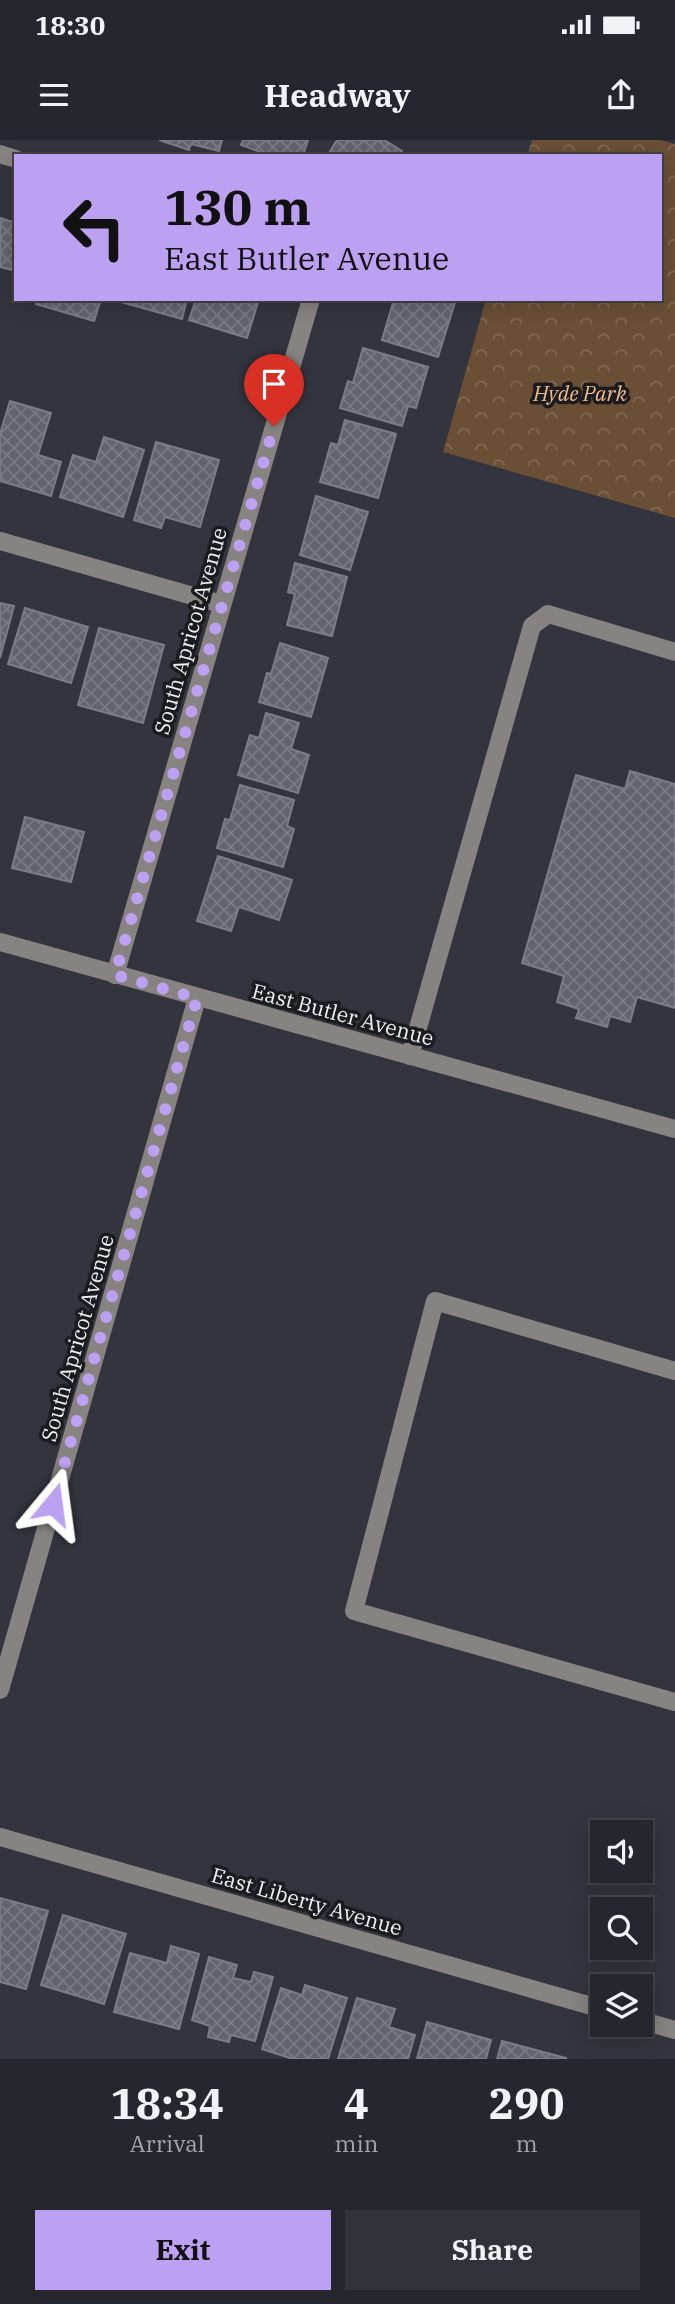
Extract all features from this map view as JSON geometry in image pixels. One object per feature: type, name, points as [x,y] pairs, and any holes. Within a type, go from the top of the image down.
[{"type":"street","name":"South Apricot Avenue","points":[[115,975],[310,301]]},
{"type":"street","points":[[0,541],[221,604]]},
{"type":"street","points":[[410,1056],[532,626],[548,614],[675,652]]},
{"type":"street","name":"East Butler Avenue","points":[[0,942],[675,1129]]},
{"type":"street","name":"South Apricot Avenue","points":[[0,1690],[197,998]]},
{"type":"street","points":[[675,1371],[435,1301],[354,1611],[675,1702]]},
{"type":"street","name":"East Liberty Avenue","points":[[0,1837],[590,2006]]},
{"type":"street","points":[[653,2024],[675,2030]]},
{"type":"green space","name":"Hyde Park","points":[[532,140],[659,140],[675,144],[675,518],[443,452],[485,301],[662,301],[662,154],[528,154]]},
{"type":"building","points":[[159,140],[222,140],[219,151],[191,144],[189,150]]},
{"type":"building","points":[[243,140],[308,140],[304,154],[266,154],[241,145]]},
{"type":"building","points":[[337,140],[384,140],[402,151],[400,154],[328,154]]},
{"type":"building","points":[[0,218],[14,222],[14,270],[0,267]]},
{"type":"building","points":[[37,301],[100,301],[94,321],[36,304]]},
{"type":"building","points":[[121,301],[186,301],[182,319]]},
{"type":"building","points":[[195,301],[258,301],[247,338],[189,320]]},
{"type":"building","points":[[393,301],[455,301],[438,357],[382,340]]},
{"type":"building","points":[[363,348],[428,367],[416,408],[408,406],[402,426],[340,408],[348,381],[353,383]]},
{"type":"building","points":[[10,401],[51,413],[38,455],[61,462],[51,496],[0,481],[0,434]]},
{"type":"building","points":[[345,420],[396,434],[378,498],[320,482],[331,443],[338,445]]},
{"type":"building","points":[[104,437],[144,450],[123,517],[60,497],[73,455],[96,462]]},
{"type":"building","points":[[156,442],[219,460],[200,527],[165,517],[161,528],[134,520]]},
{"type":"building","points":[[316,496],[368,512],[350,570],[300,555]]},
{"type":"building","points":[[295,563],[347,577],[332,636],[287,625],[295,594],[288,592]]},
{"type":"building","points":[[0,603],[14,606],[0,658]]},
{"type":"building","points":[[25,608],[88,627],[71,683],[8,664]]},
{"type":"building","points":[[99,628],[164,645],[143,723],[78,705]]},
{"type":"building","points":[[280,643],[328,658],[311,717],[259,702],[267,673],[271,674]]},
{"type":"building","points":[[266,713],[299,723],[291,749],[309,755],[298,793],[238,775],[250,735],[259,738]]},
{"type":"building","points":[[630,771],[675,784],[675,1008],[637,997],[630,1022],[610,1016],[607,1027],[576,1018],[579,1009],[557,1002],[564,976],[522,963],[576,775],[625,789]]},
{"type":"building","points":[[240,785],[294,800],[287,826],[294,829],[283,867],[217,848],[225,819],[230,820]]},
{"type":"building","points":[[25,817],[84,832],[71,882],[12,868]]},
{"type":"building","points":[[218,856],[292,880],[279,920],[239,907],[231,931],[197,921]]},
{"type":"building","points":[[0,1898],[48,1911],[26,1989],[0,1982]]},
{"type":"building","points":[[63,1915],[126,1934],[104,2004],[41,1985]]},
{"type":"building","points":[[171,1946],[199,1954],[179,2029],[114,2012],[130,1953],[167,1963]]},
{"type":"building","points":[[209,1957],[237,1965],[233,1978],[251,1982],[254,1972],[273,1977],[255,2041],[231,2035],[229,2042],[208,2037],[210,2026],[192,2020]]},
{"type":"building","points":[[305,1985],[347,1998],[328,2059],[293,2059],[262,2049],[281,1988],[302,1995]]},
{"type":"building","points":[[357,1998],[395,2009],[389,2027],[415,2035],[408,2059],[338,2059]]},
{"type":"building","points":[[427,2022],[491,2040],[486,2059],[417,2059]]},
{"type":"building","points":[[502,2041],[566,2058],[566,2059],[497,2059]]},
{"type":"route","points":[[53,1504],[197,998],[115,975],[274,426]]}]
